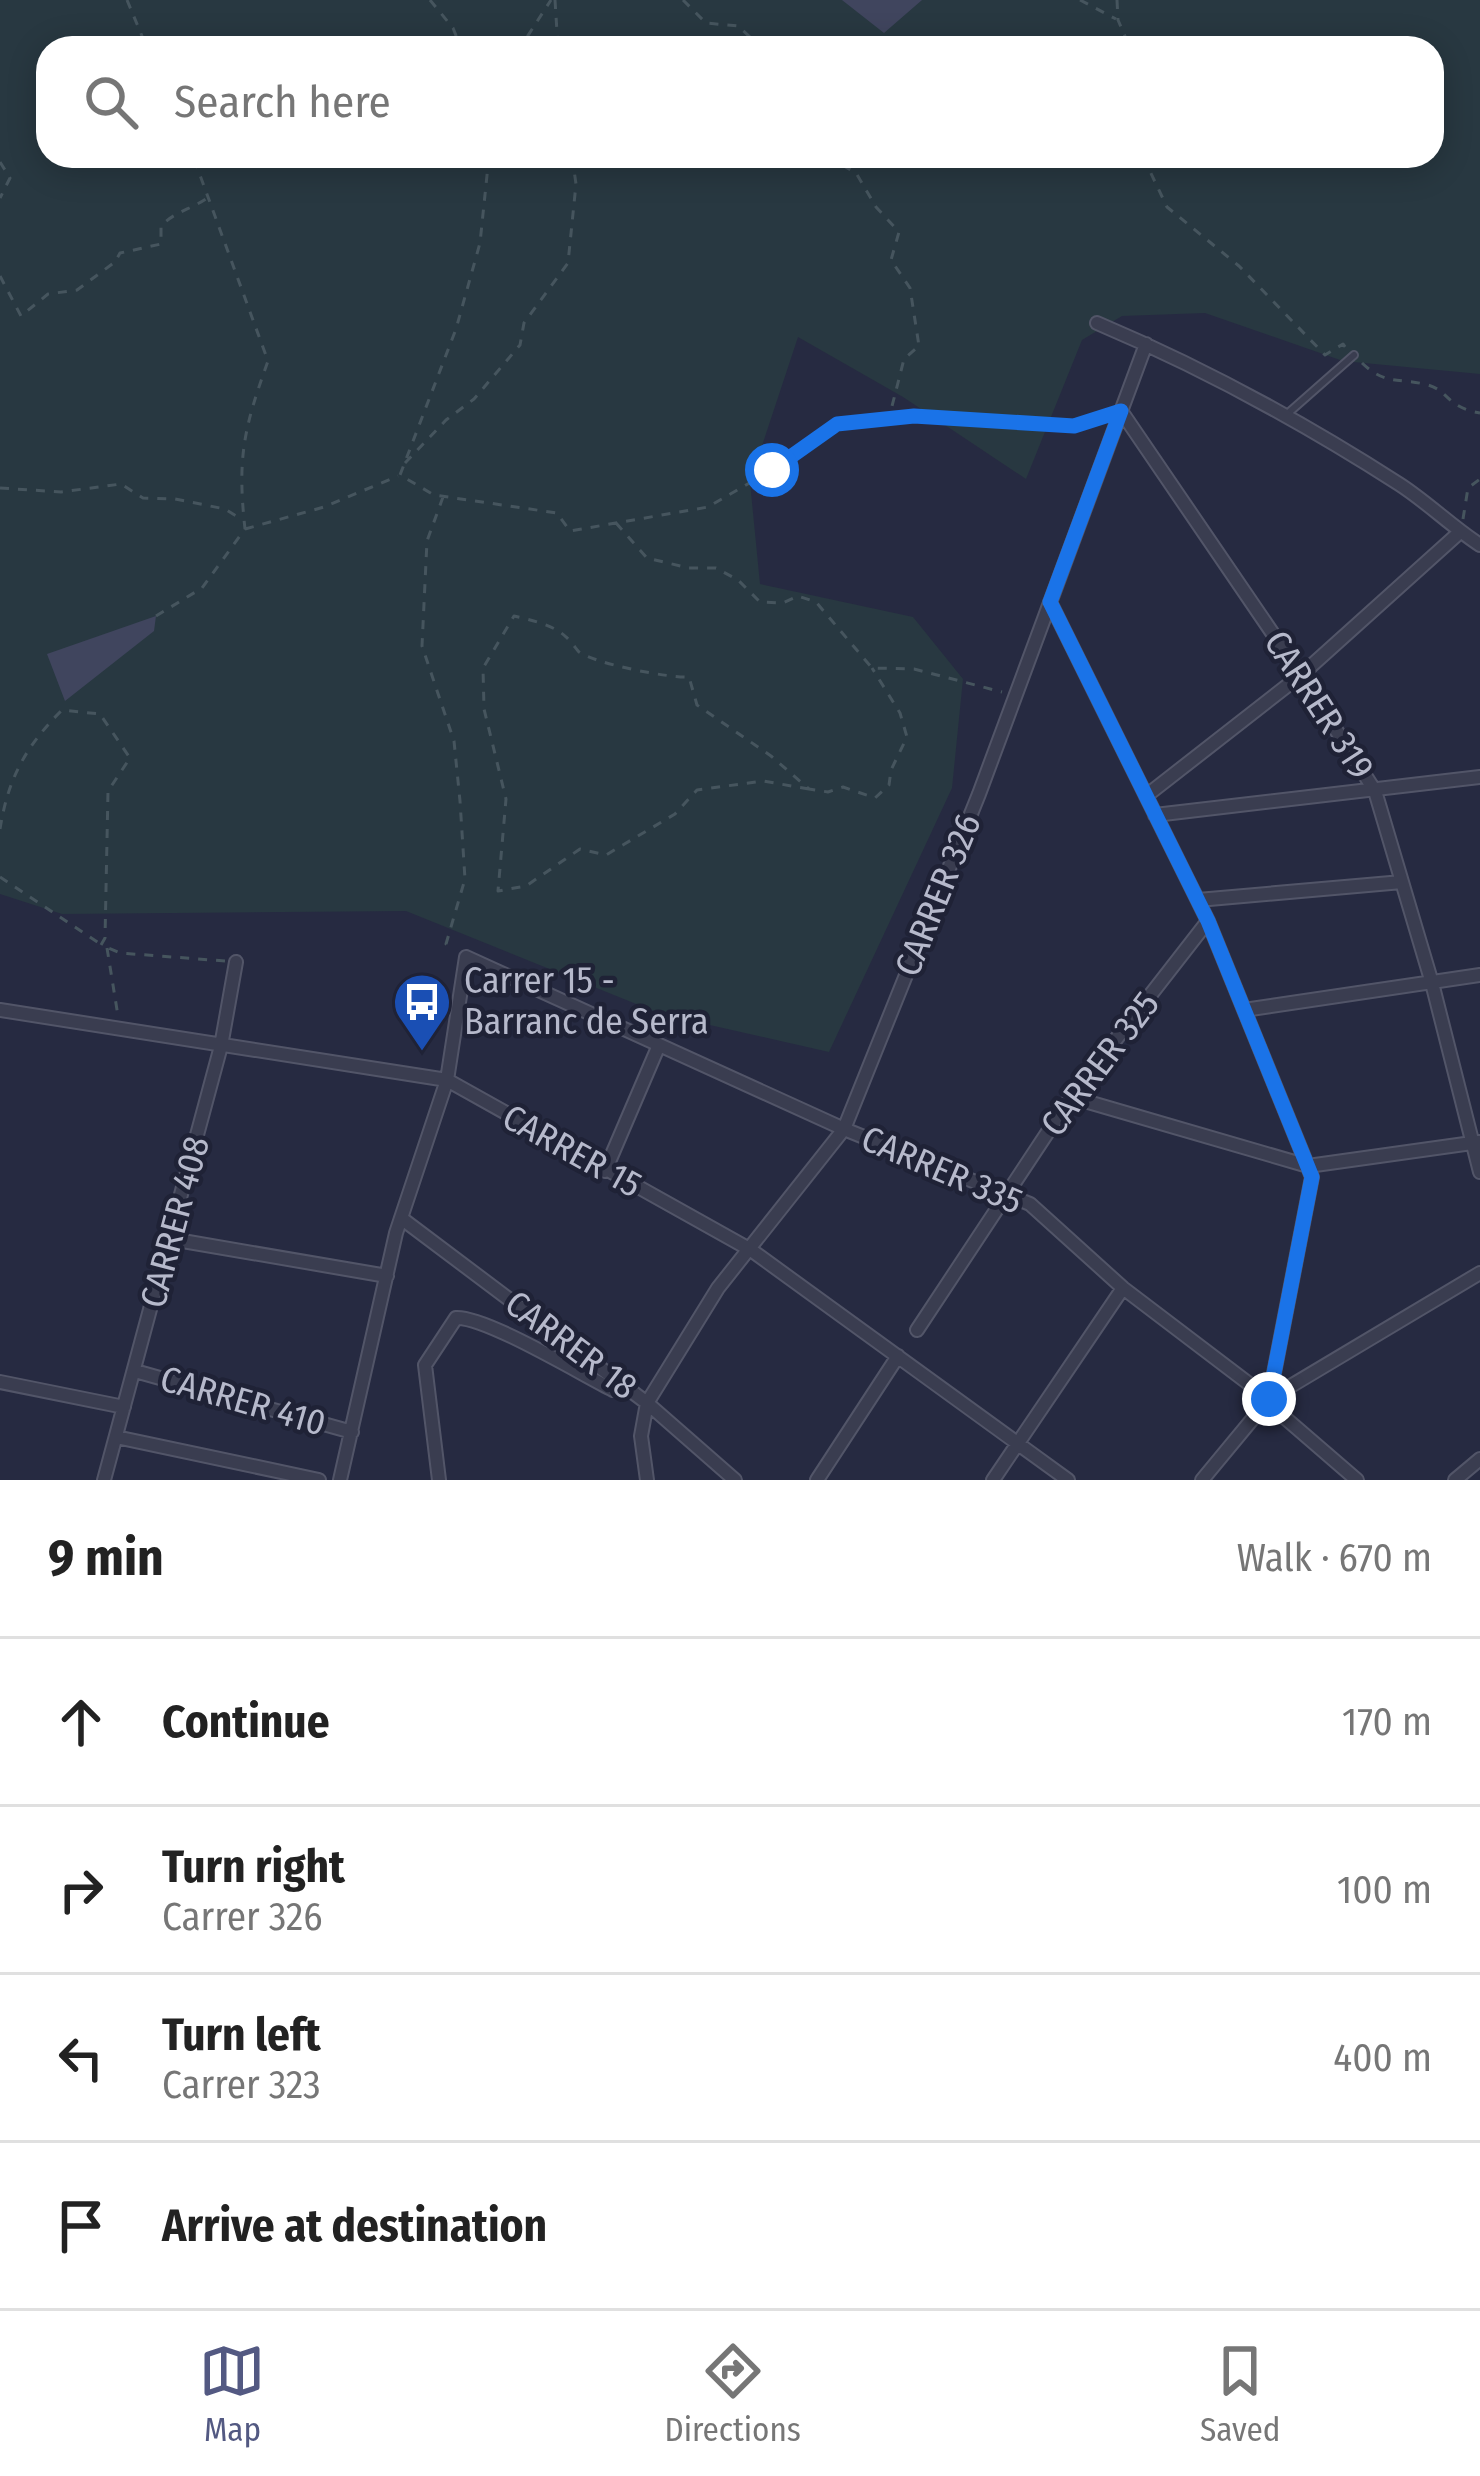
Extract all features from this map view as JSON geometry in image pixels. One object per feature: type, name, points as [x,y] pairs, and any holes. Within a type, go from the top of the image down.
[{"type":"street","points":[[1097,323],[1146,344],[1403,487],[1480,545]]},
{"type":"street","name":"CARRER 326","points":[[647,1403],[718,1288],[844,1129],[1015,696],[1146,344]]},
{"type":"street","name":"CARRER 319","points":[[1121,411],[1375,791],[1432,982],[1480,1172]]},
{"type":"street","points":[[1146,796],[1301,675],[1460,532]]},
{"type":"street","points":[[1050,602],[1208,921],[1312,1177],[1269,1399]]},
{"type":"street","points":[[1155,814],[1480,777]]},
{"type":"street","points":[[1198,901],[1402,882]]},
{"type":"street","name":"CARRER 325","points":[[916,1330],[1071,1097],[1208,921]]},
{"type":"street","points":[[340,1480],[401,1218],[447,1080],[466,957]]},
{"type":"street","name":"CARRER 335","points":[[466,957],[844,1129],[1030,1204],[1123,1288],[1269,1399],[1358,1480]]},
{"type":"street","name":"CARRER 408","points":[[104,1480],[221,1046],[236,962]]},
{"type":"street","points":[[1244,1010],[1480,976]]},
{"type":"street","name":"CARRER 15","points":[[0,1010],[447,1080],[751,1250],[1068,1480]]},
{"type":"street","points":[[605,1171],[659,1045]]},
{"type":"street","points":[[1071,1097],[1308,1166],[1476,1143]]},
{"type":"street","name":"CARRER 18","points":[[401,1218],[647,1403],[735,1480]]},
{"type":"street","points":[[171,1239],[386,1276]]},
{"type":"street","points":[[1202,1480],[1269,1399],[1480,1273]]},
{"type":"street","points":[[993,1480],[1123,1288]]},
{"type":"street","points":[[439,1480],[425,1365],[456,1318],[462,1316],[490,1328],[613,1390],[623,1385]]},
{"type":"street","points":[[817,1480],[898,1356]]},
{"type":"street","name":"CARRER 410","points":[[135,1370],[352,1432]]},
{"type":"street","name":"CARRER 410","points":[[0,1382],[124,1407]]},
{"type":"street","points":[[647,1403],[641,1436],[647,1480]]},
{"type":"street","name":"CARRER 410","points":[[116,1437],[319,1480]]},
{"type":"street","points":[[1455,1480],[1480,1459]]},
{"type":"lane","points":[[1283,418],[1354,356]]},
{"type":"path","points":[[127,0],[142,36]]},
{"type":"path","points":[[430,0],[457,36]]},
{"type":"path","points":[[528,36],[553,0]]},
{"type":"path","points":[[553,0],[557,36]]},
{"type":"path","points":[[683,0],[706,23],[738,26],[749,36]]},
{"type":"path","points":[[1080,0],[1118,20]]},
{"type":"path","points":[[1117,0],[1125,36]]},
{"type":"path","points":[[0,162],[10,178],[0,198]]},
{"type":"path","points":[[198,168],[268,361],[249,415],[239,472],[245,529]]},
{"type":"path","points":[[156,616],[202,588],[245,529],[324,507],[400,475],[456,329],[480,243],[488,168]]},
{"type":"path","points":[[404,464],[446,420],[474,399],[520,345],[524,323],[568,262],[574,168]]},
{"type":"path","points":[[847,168],[899,232],[891,260],[910,288],[919,346],[904,358],[889,418]]},
{"type":"path","points":[[1148,168],[1167,207],[1239,266],[1325,355],[1342,344],[1378,379],[1433,386],[1456,409],[1480,413]]},
{"type":"path","points":[[0,276],[20,316],[48,294],[77,290],[120,254],[161,244],[161,226],[173,214],[191,211],[211,196]]},
{"type":"path","points":[[400,475],[434,495],[557,513],[570,531],[708,507],[837,424],[914,416],[1074,426],[1121,411]]},
{"type":"path","points":[[1460,532],[1468,488],[1480,479]]},
{"type":"path","points":[[0,488],[61,492],[121,484],[143,498],[225,508],[244,521]]},
{"type":"path","points":[[443,496],[427,541],[422,646],[454,741],[465,879],[446,944],[466,957]]},
{"type":"path","points":[[616,523],[646,558],[689,568],[716,568],[738,580],[760,602],[783,604],[798,596],[816,602],[872,668],[899,713],[907,737],[889,785],[875,798],[843,788],[827,792],[809,789],[763,781],[697,790],[675,814],[607,855],[580,849],[526,886],[498,891],[506,799],[484,709],[484,668],[514,616],[562,633],[578,651],[598,660],[650,669],[670,678],[689,677],[697,704],[809,789]]},
{"type":"path","points":[[872,668],[914,669],[1015,696]]},
{"type":"path","points":[[0,830],[7,785],[42,730],[62,710],[100,714],[130,758],[108,791],[106,938],[101,945]]},
{"type":"path","points":[[0,877],[107,949],[120,1029]]},
{"type":"path","points":[[101,945],[120,953],[236,962]]},
{"type":"shaded area","points":[[0,0],[1480,0],[1480,374],[1343,361],[1205,313],[1122,316],[1082,340],[1026,479],[903,397],[798,337],[750,482],[760,584],[913,617],[963,679],[952,788],[829,1052],[661,1014],[406,911],[62,914],[0,894]]},
{"type":"building","points":[[842,0],[922,0],[884,33]]},
{"type":"building","points":[[156,616],[154,631],[65,701],[47,654]]},
{"type":"place","name":"Carrer 15 - Barranc de Serra","points":[[422,1053]]},
{"type":"route","points":[[772,470],[837,424],[914,416],[1074,426],[1121,411],[1050,602],[1208,921],[1312,1177],[1269,1399]]}]
